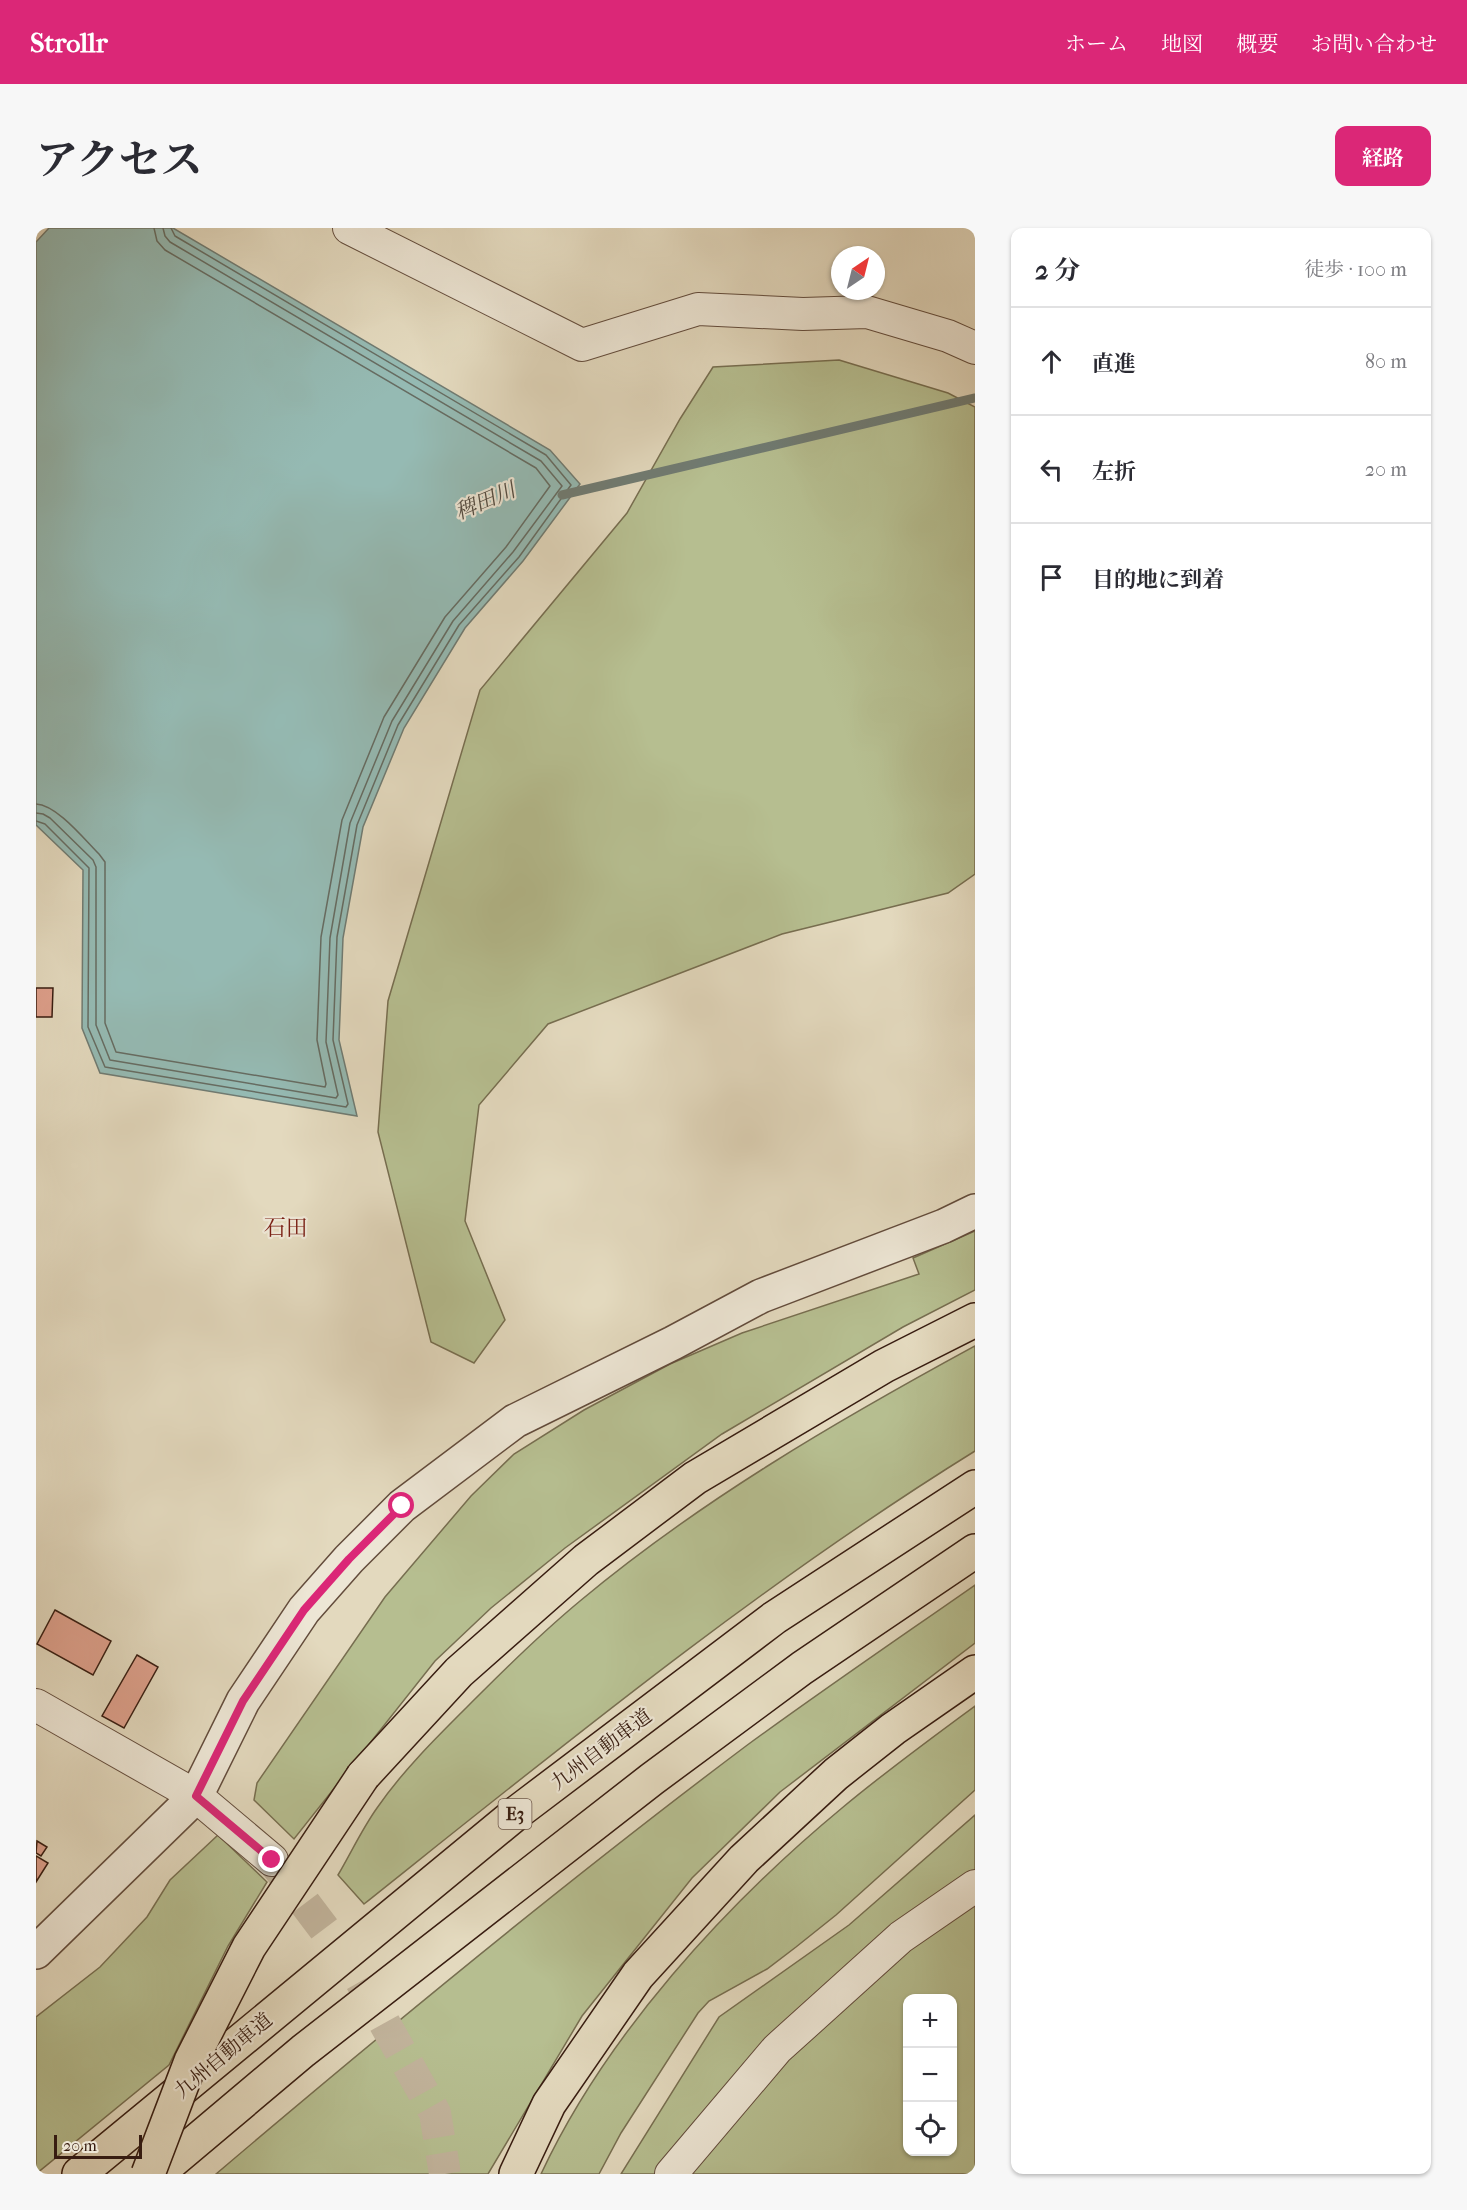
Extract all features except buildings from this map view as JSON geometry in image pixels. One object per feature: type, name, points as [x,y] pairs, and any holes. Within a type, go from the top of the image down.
[{"type":"highway","points":[[148,2174],[192,2061],[249,1947],[363,1776],[459,1672],[586,1560],[695,1478],[884,1366],[975,1320]]},
{"type":"highway","name":"九州自動車道","points":[[79,2174],[519,1810],[774,1617],[975,1487]]},
{"type":"highway","points":[[157,2174],[303,2051],[652,1779],[802,1668],[975,1551]]},
{"type":"highway","points":[[516,2174],[549,2103],[638,1975],[744,1859],[836,1774],[893,1729],[975,1672]]},
{"type":"street","points":[[350,228],[582,345],[698,309],[803,314],[867,312],[948,336],[975,348]]},
{"type":"street","points":[[36,1952],[196,1796],[243,1701],[304,1610],[349,1559],[402,1506],[515,1421],[673,1343],[761,1296],[944,1226],[975,1211]]},
{"type":"street","points":[[36,1705],[196,1796],[272,1860]]},
{"type":"street","points":[[671,2174],[777,2049],[901,1937],[975,1886]]},
{"type":"green space","points":[[839,360],[948,393],[975,407],[975,874],[948,893],[782,934],[548,1024],[479,1105],[465,1221],[505,1320],[474,1363],[431,1342],[378,1132],[388,1001],[480,690],[627,513],[680,419],[713,367]]},
{"type":"green space","points":[[975,1231],[975,1290],[903,1327],[722,1434],[565,1548],[491,1608],[435,1661],[294,1839],[254,1800],[257,1783],[385,1597],[471,1496],[514,1454],[584,1410],[670,1364],[742,1333],[919,1274],[913,1258]]},
{"type":"green space","points":[[975,1346],[975,1451],[816,1556],[663,1668],[364,1904],[338,1875],[372,1816],[413,1763],[504,1670],[580,1601],[673,1529],[771,1464],[872,1403]]},
{"type":"green space","points":[[975,1585],[975,1643],[780,1792],[692,1878],[582,2016],[488,2174],[216,2174],[478,1956],[678,1797],[774,1725]]},
{"type":"green space","points":[[975,1706],[975,1790],[836,1915],[796,1947],[767,1969],[709,2001],[698,2013],[621,2133],[599,2174],[541,2174],[568,2122],[599,2072],[672,1975],[712,1930],[798,1846],[842,1808]]},
{"type":"green space","points":[[975,1815],[975,2174],[621,2174],[719,2017],[849,1925]]},
{"type":"green space","points":[[218,1835],[267,1882],[228,1946],[169,2065],[36,2174],[36,2017],[100,1967],[147,1917],[170,1880]]},
{"type":"water","points":[[49,228],[173,228],[550,450],[580,484],[523,561],[465,628],[404,728],[363,827],[343,938],[339,1040],[357,1116],[100,1073],[82,1028],[83,870],[36,825],[36,242]]},
{"type":"waterway","name":"稗田川","points":[[562,495],[975,398]]},
{"type":"tunnel","points":[[276,1865],[353,1967],[435,2113],[445,2174]]},
{"type":"district","name":"石田","points":[[286,1227]]},
{"type":"route","points":[[272,1860],[196,1796],[243,1701],[304,1610],[349,1559],[402,1506]]}]
